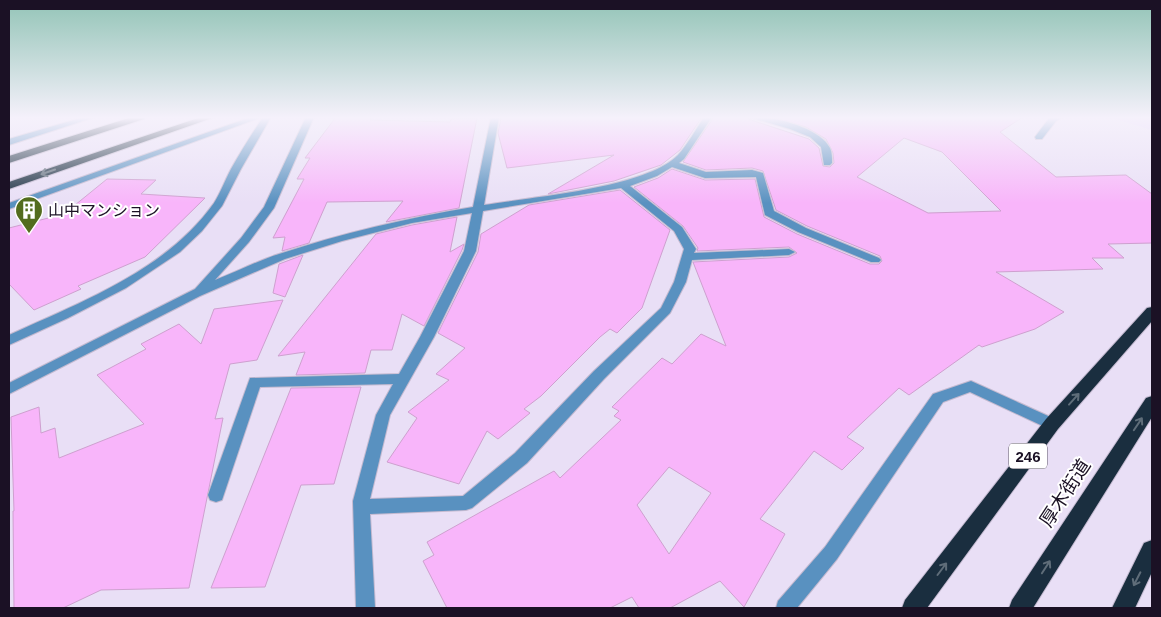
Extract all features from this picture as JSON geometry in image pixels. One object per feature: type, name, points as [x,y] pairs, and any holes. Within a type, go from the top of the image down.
[{"type":"highway","points":[[9,160],[53,146]]},
{"type":"highway","points":[[9,186],[126,146]]},
{"type":"highway","name":"246","points":[[913,608],[1052,424],[1152,312]]},
{"type":"highway","name":"厚木街道","points":[[1020,608],[1152,403]]},
{"type":"highway","points":[[1122,608],[1152,550]]},
{"type":"street","points":[[9,206],[177,146]]},
{"type":"street","points":[[9,340],[79,307],[134,278],[172,251],[194,232],[217,206],[251,146]]},
{"type":"street","points":[[196,293],[245,240],[269,208],[297,146]]},
{"type":"street","points":[[365,608],[362,508],[382,415],[427,337],[470,251],[489,146]]},
{"type":"street","points":[[9,389],[196,293],[281,257],[338,239],[412,220],[623,185],[654,174],[671,164],[681,157],[689,146]]},
{"type":"street","points":[[824,146],[826,148],[827,162]]},
{"type":"street","points":[[671,164],[705,175],[752,172],[760,176],[769,213],[802,230],[875,260]]},
{"type":"street","points":[[362,508],[466,503],[521,458],[599,375],[666,310],[680,282],[690,248],[678,229],[623,185]]},
{"type":"street","points":[[687,257],[790,252]]},
{"type":"street","points":[[216,495],[255,382],[403,379]]},
{"type":"street","points":[[785,608],[830,553],[938,398],[971,386],[1052,424]]},
{"type":"building","points":[[314,146],[471,146],[459,208],[386,222],[403,201],[327,202],[309,243],[282,251],[285,237],[273,238],[304,179],[297,179],[310,158],[305,158]]},
{"type":"building","points":[[501,146],[683,146],[661,165],[614,181],[548,194],[614,155],[507,168]]},
{"type":"building","points":[[694,146],[817,146],[819,148],[823,166],[830,167],[834,163],[833,153],[829,146],[895,146],[857,177],[928,213],[1001,211],[942,152],[925,146],[1017,146],[1056,177],[1126,175],[1152,194],[1152,243],[1108,244],[1124,258],[1092,258],[1103,269],[996,272],[1064,312],[1035,329],[982,347],[979,345],[909,395],[899,388],[847,437],[864,448],[842,470],[814,451],[760,519],[785,534],[744,607],[720,581],[670,608],[639,608],[632,597],[610,608],[447,608],[423,561],[434,555],[427,542],[554,471],[560,478],[621,420],[614,416],[619,411],[612,407],[662,358],[672,364],[701,334],[726,346],[693,262],[789,257],[797,253],[789,247],[697,251],[698,248],[683,226],[634,187],[658,178],[672,169],[705,180],[755,179],[764,217],[797,234],[870,264],[879,264],[882,261],[880,256],[807,226],[776,210],[763,171],[752,168],[706,170],[683,162]],"holes":[[[669,467],[711,493],[669,554],[637,505]]]},
{"type":"building","points":[[107,179],[156,180],[141,194],[205,198],[145,257],[78,286],[81,289],[34,310],[9,284],[9,228],[64,214]]},
{"type":"building","points":[[620,190],[670,230],[642,308],[617,333],[610,329],[600,337],[541,396],[524,409],[530,413],[498,439],[487,431],[459,484],[387,462],[417,418],[408,412],[449,380],[436,374],[465,348],[438,333],[478,252],[481,234],[529,205]]},
{"type":"building","points":[[457,217],[450,252],[464,244],[424,326],[402,314],[392,350],[371,350],[365,373],[296,375],[305,352],[278,356],[376,234]]},
{"type":"building","points":[[303,255],[285,297],[273,293],[279,264]]},
{"type":"building","points":[[283,300],[257,360],[230,364],[215,419],[223,418],[189,588],[101,590],[63,608],[14,608],[14,511],[11,417],[39,407],[41,433],[55,428],[59,458],[144,424],[97,375],[146,349],[141,344],[179,324],[201,344],[214,309]]},
{"type":"building","points":[[361,387],[334,484],[301,485],[265,587],[211,588],[291,388]]},
{"type":"place","name":"山中マンション","points":[[29,234]]}]
